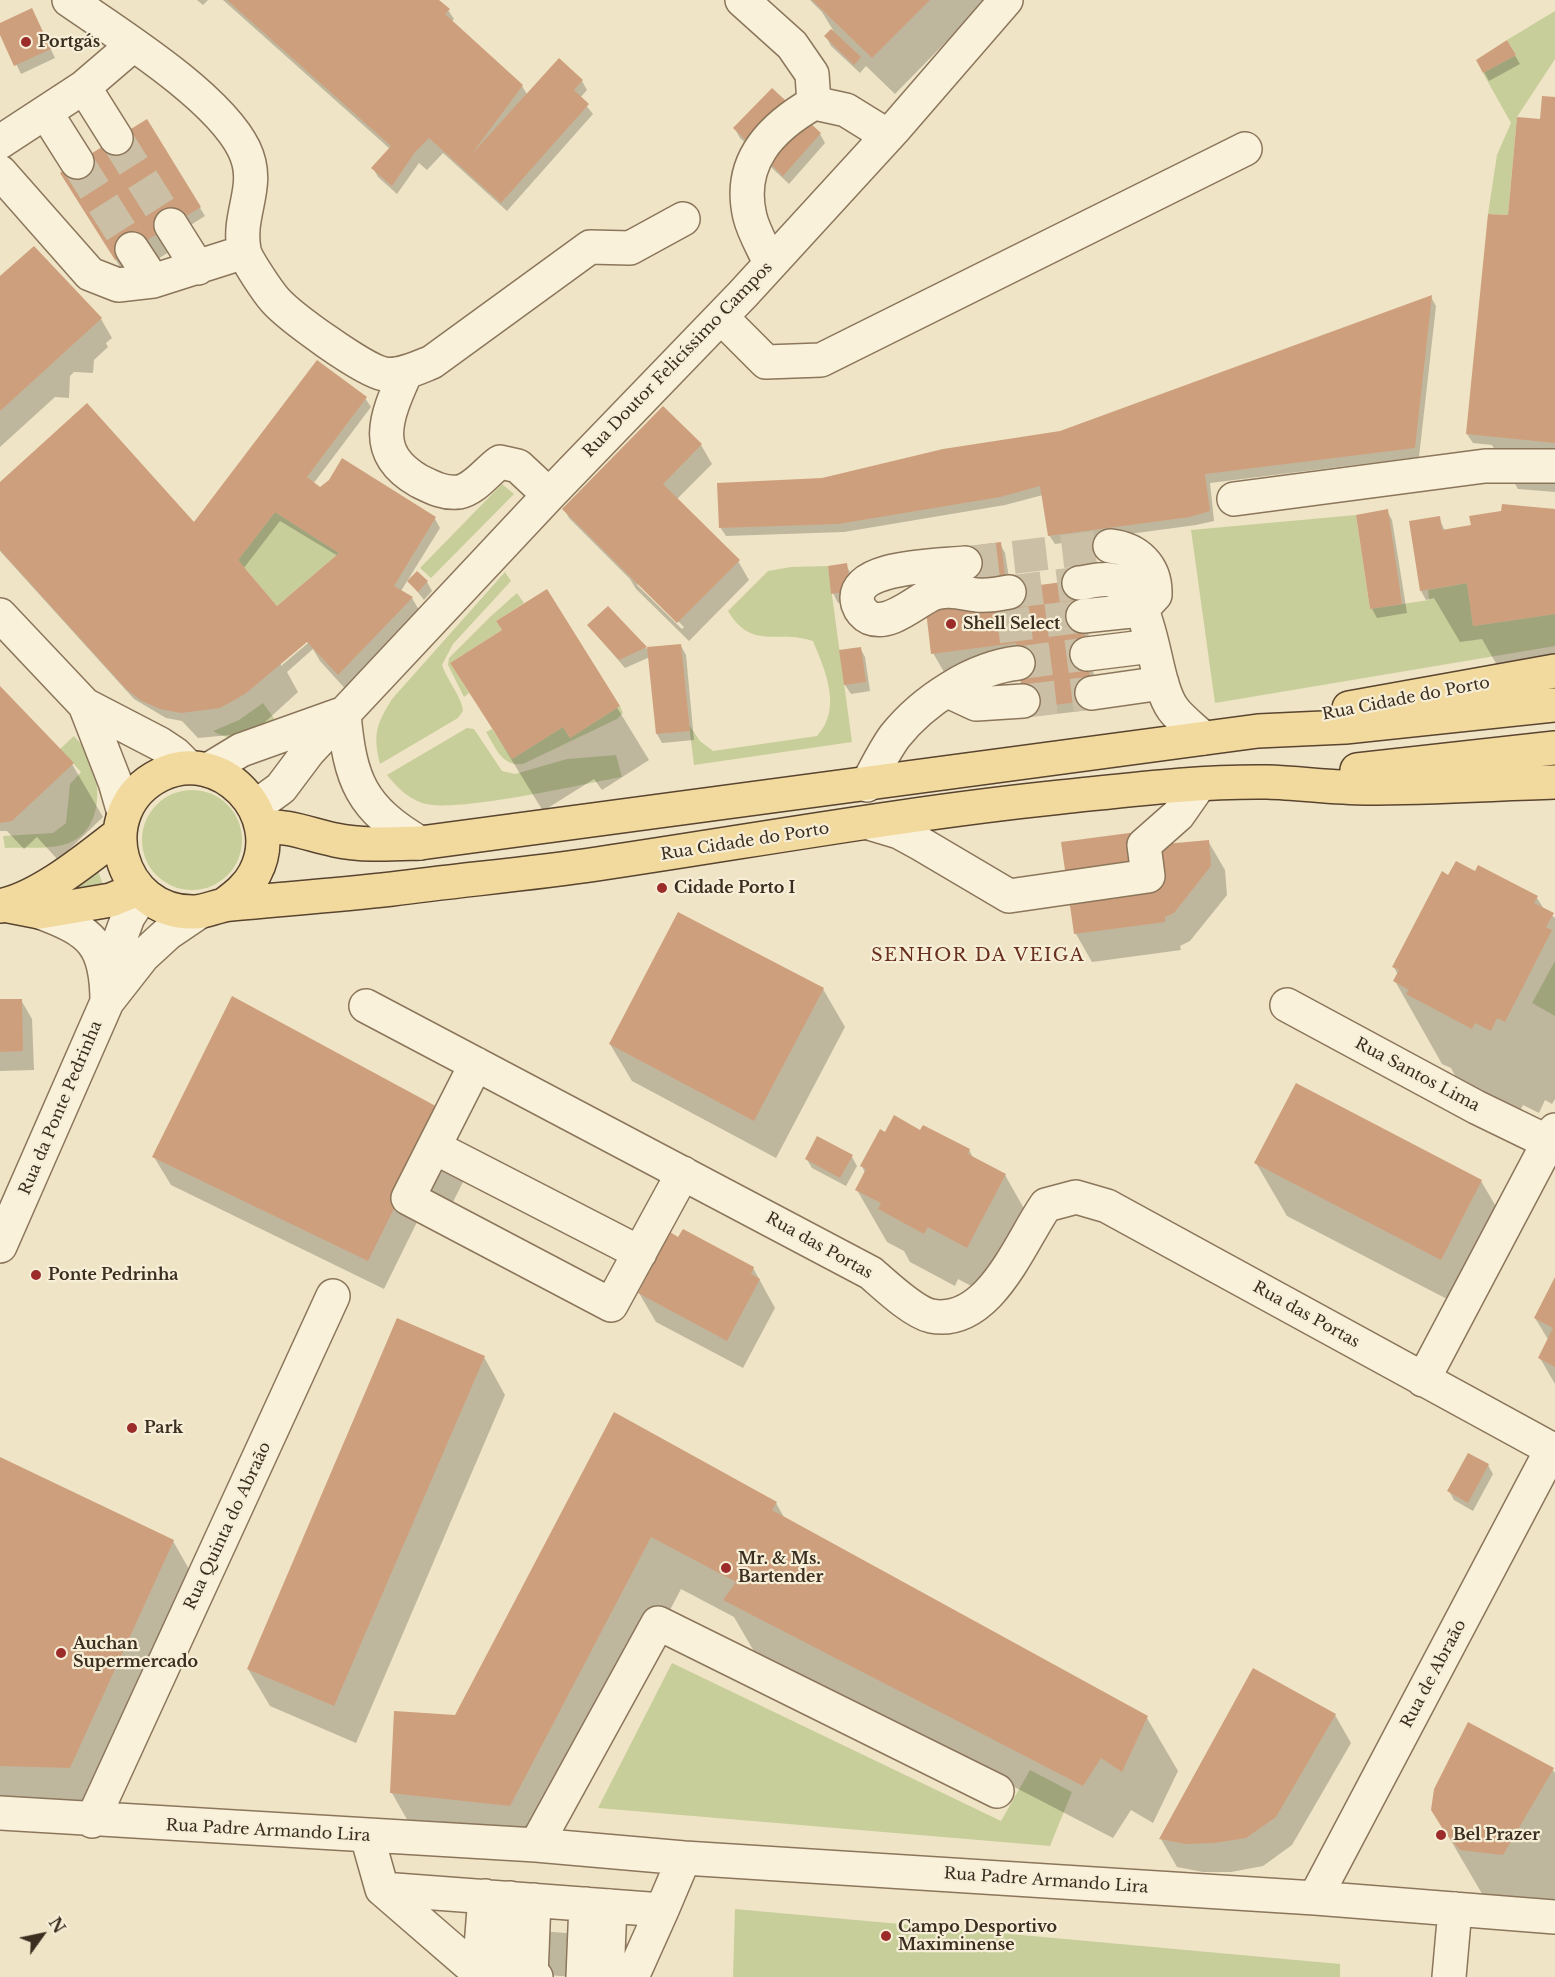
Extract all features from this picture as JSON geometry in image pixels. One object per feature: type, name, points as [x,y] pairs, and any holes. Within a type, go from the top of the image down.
[{"type":"main road","name":"Rua Cidade do Porto","points":[[1258,731],[1342,709],[1555,671]]},
{"type":"main road","name":"Rua Cidade do Porto","points":[[259,817],[335,840],[379,844],[420,843],[1258,731],[1345,727],[1555,705]]},
{"type":"main road","name":"Rua Cidade do Porto","points":[[141,891],[173,910],[310,898],[592,865],[1057,797],[1199,785],[1266,782],[1436,759],[1555,748]]},
{"type":"main road","points":[[2,906],[68,871],[122,823],[139,789],[162,774],[198,769],[227,777],[244,790],[259,817],[263,850],[256,872],[243,891],[211,908]]},
{"type":"main road","name":"Rua Cidade do Porto","points":[[1266,782],[1361,788],[1555,782]]},
{"type":"main road","points":[[2,906],[40,912],[111,900],[141,891],[123,863],[122,823]]},
{"type":"street","points":[[69,0],[195,91],[224,120],[244,148],[253,176],[243,221],[244,252],[275,300],[319,334],[368,367],[384,374],[406,372],[432,362],[590,246],[630,248],[683,219]]},
{"type":"street","points":[[742,0],[792,45],[799,55],[812,74],[814,103]]},
{"type":"street","name":"Rua Doutor Felicíssimo Campos","points":[[259,817],[308,752],[549,495],[721,317],[888,136],[1006,0]]},
{"type":"street","points":[[0,142],[84,87],[133,45]]},
{"type":"street","points":[[84,87],[116,138]]},
{"type":"street","points":[[770,263],[750,217],[747,179],[754,157],[792,115],[814,103],[846,110],[888,136]]},
{"type":"street","points":[[46,113],[77,162]]},
{"type":"street","points":[[721,317],[766,362],[821,360],[1245,149]]},
{"type":"street","points":[[0,172],[90,274],[118,285],[153,281],[244,252]]},
{"type":"street","points":[[171,225],[198,268]]},
{"type":"street","points":[[132,249],[153,281]]},
{"type":"street","points":[[406,372],[390,408],[386,428],[386,448],[406,473],[435,490],[459,492],[475,484],[486,471],[500,462],[518,466],[549,495]]},
{"type":"street","points":[[1234,500],[1485,466],[1555,466]]},
{"type":"street","points":[[1083,616],[1141,610],[1155,595],[1155,584],[1150,568],[1125,548],[1110,546]]},
{"type":"street","points":[[965,563],[886,572],[869,578],[860,586],[856,597],[860,610],[870,618],[884,618],[898,614],[934,593],[952,591],[999,597]]},
{"type":"street","points":[[1079,583],[1109,579],[1122,584],[1148,624],[1162,683],[1173,709],[1203,738]]},
{"type":"street","points":[[0,615],[85,705],[160,744],[198,769]]},
{"type":"street","points":[[1088,654],[1152,646]]},
{"type":"street","points":[[867,785],[896,735],[917,713],[1007,658]]},
{"type":"street","points":[[1092,693],[1162,683]]},
{"type":"street","points":[[948,692],[976,704],[1023,702]]},
{"type":"street","points":[[85,705],[115,782],[122,823]]},
{"type":"street","points":[[344,714],[347,751],[363,797],[393,827],[420,843]]},
{"type":"street","name":"Rua Doutor Felicíssimo Campos","points":[[198,769],[241,750],[344,714]]},
{"type":"street","points":[[869,823],[899,832],[1009,896],[1148,876],[1144,845],[1178,815],[1199,785]]},
{"type":"street","name":"Rua da Ponte Pedrinha","points":[[0,1246],[107,988],[128,917],[141,891]]},
{"type":"street","name":"Rua da Ponte Pedrinha","points":[[107,988],[143,956],[211,908]]},
{"type":"street","points":[[40,912],[81,930],[95,941],[107,988]]},
{"type":"street","name":"Rua Santos Lima","points":[[1287,1005],[1476,1107],[1552,1136]]},
{"type":"street","name":"Rua das Portas","points":[[366,1006],[871,1273],[897,1296],[930,1316],[962,1314],[987,1297],[1046,1205],[1077,1197],[1107,1206],[1554,1450]]},
{"type":"street","points":[[476,1064],[408,1198],[601,1300],[611,1305],[683,1173]]},
{"type":"street","points":[[1423,1380],[1552,1136]]},
{"type":"street","points":[[434,1147],[640,1253]]},
{"type":"street","name":"Rua Quinta do Abraão","points":[[92,1821],[333,1296]]},
{"type":"street","name":"Rua de Abraão","points":[[1315,1898],[1554,1450]]},
{"type":"street","points":[[536,1845],[658,1623],[997,1791]]},
{"type":"street","name":"Rua Padre Armando Lira","points":[[0,1814],[536,1845],[684,1858],[1315,1898],[1555,1917]]},
{"type":"street","points":[[367,1836],[382,1888],[513,1976]]},
{"type":"street","points":[[632,1977],[684,1858]]},
{"type":"street","points":[[382,1888],[662,1910]]},
{"type":"street","points":[[510,1898],[513,1976]]},
{"type":"street","points":[[510,1898],[513,1976]]},
{"type":"street","points":[[583,1977],[598,1905]]},
{"type":"street","points":[[598,1905],[607,1977]]},
{"type":"street","points":[[1449,1977],[1455,1909]]},
{"type":"green space","points":[[1555,11],[1555,59],[1517,117],[1508,215],[1488,214],[1497,155],[1511,123],[1483,73],[1516,55],[1507,40]]},
{"type":"green space","points":[[502,484],[514,494],[431,578],[420,568]]},
{"type":"green space","points":[[275,512],[339,553],[277,606],[238,560]]},
{"type":"green space","points":[[1356,515],[1370,609],[1429,600],[1428,590],[1467,583],[1473,626],[1555,614],[1555,646],[1215,703],[1191,530]]},
{"type":"green space","points":[[828,566],[852,742],[694,765],[689,725],[700,741],[713,751],[817,736],[825,725],[829,714],[829,690],[823,665],[813,641],[756,635],[746,631],[728,611],[768,571],[791,567]]},
{"type":"green space","points":[[505,572],[511,581],[453,644],[442,665],[460,700],[463,711],[458,718],[380,764],[377,730],[392,699]]},
{"type":"green space","points":[[517,593],[524,603],[496,621],[502,630],[450,663],[469,693],[464,697],[448,665],[449,658]]},
{"type":"green space","points":[[263,703],[281,728],[238,738],[213,731],[239,720]]},
{"type":"green space","points":[[620,706],[623,713],[617,719],[523,764],[510,763],[500,755],[486,732],[492,729],[512,759],[563,727],[570,738]]},
{"type":"green space","points":[[467,728],[474,729],[502,771],[515,774],[567,759],[616,755],[622,777],[488,801],[438,805],[422,803],[411,798],[387,775]]},
{"type":"green space","points":[[74,736],[87,751],[96,777],[97,803],[89,827],[80,836],[62,845],[5,848],[3,836],[53,833],[66,823],[70,784],[81,772],[60,749]]},
{"type":"green space","points":[[192,790],[211,794],[227,805],[238,821],[242,840],[238,859],[227,875],[211,886],[192,890],[173,886],[157,875],[146,859],[142,840],[146,821],[157,805],[173,794]]},
{"type":"green space","points":[[96,865],[103,885],[67,894]]},
{"type":"green space","points":[[1555,961],[1555,1016],[1532,1003]]},
{"type":"green space","points":[[672,1663],[1001,1821],[1030,1770],[1072,1792],[1050,1846],[598,1808]]},
{"type":"green space","name":"Campo Desportivo Maximinense","points":[[735,1909],[1340,1964],[1340,1977],[733,1977]]},
{"type":"building","points":[[227,0],[439,0],[450,9],[445,14],[523,85],[471,155],[559,58],[583,80],[574,90],[589,104],[501,203],[429,138],[415,152],[392,186],[371,168],[391,146]]},
{"type":"building","points":[[812,0],[930,0],[872,58]]},
{"type":"building","name":"Portgás","points":[[32,8],[51,49],[14,66],[0,35],[0,23]]},
{"type":"building","points":[[831,29],[861,57],[854,65],[824,36]]},
{"type":"building","points":[[1507,40],[1516,55],[1483,73],[1476,60]]},
{"type":"building","points":[[772,88],[821,133],[783,176],[733,128]]},
{"type":"building","points":[[1542,96],[1555,97],[1555,443],[1466,434],[1488,214],[1508,215],[1517,117],[1540,119]]},
{"type":"building","points":[[147,119],[201,207],[115,260],[60,173]]},
{"type":"building","points":[[34,246],[102,318],[0,411],[0,276]]},
{"type":"building","points":[[1432,295],[1415,448],[1205,474],[1210,511],[1190,517],[1048,536],[1040,486],[1000,497],[838,524],[719,528],[717,483],[822,478],[943,449],[1060,431]]},
{"type":"building","points":[[317,360],[367,397],[307,477],[320,487],[329,480],[342,458],[436,517],[394,586],[413,597],[338,675],[307,642],[245,694],[220,708],[181,713],[160,709],[142,701],[127,690],[0,550],[0,482],[87,403],[194,522]],"holes":[[[275,512],[339,553],[277,606],[238,560]]]},
{"type":"building","points":[[663,406],[702,444],[663,484],[740,560],[677,623],[562,509]]},
{"type":"building","points":[[1502,504],[1555,509],[1555,614],[1473,626],[1467,583],[1420,591],[1409,521],[1440,516],[1442,530],[1471,525],[1469,516],[1501,511]]},
{"type":"building","points":[[1388,509],[1402,604],[1370,609],[1356,515]]},
{"type":"building","points":[[1001,542],[1005,575],[967,580],[963,547]]},
{"type":"building","points":[[847,563],[851,591],[831,594],[828,566]]},
{"type":"building","points":[[417,571],[428,581],[418,592],[407,581]]},
{"type":"building","points":[[1078,580],[1093,700],[1024,709],[1016,643],[931,654],[926,611],[994,603],[1009,589]]},
{"type":"building","points":[[547,589],[620,706],[570,738],[563,727],[512,759],[450,663],[502,630],[496,621]]},
{"type":"building","points":[[608,606],[647,647],[619,660],[587,625]]},
{"type":"building","points":[[681,644],[690,731],[656,734],[647,647]]},
{"type":"building","points":[[861,647],[866,682],[844,685],[839,650]]},
{"type":"building","points":[[0,686],[74,763],[12,821],[0,823]]},
{"type":"building","points":[[1152,830],[1154,845],[1209,840],[1211,866],[1174,913],[1165,917],[1165,922],[1074,934],[1061,842]]},
{"type":"building","points":[[1456,861],[1475,871],[1478,865],[1538,896],[1534,903],[1554,913],[1546,927],[1552,930],[1505,1022],[1497,1018],[1491,1031],[1475,1023],[1472,1029],[1406,994],[1409,990],[1393,981],[1399,970],[1392,967],[1442,871],[1448,875]]},
{"type":"building","points":[[678,912],[824,988],[754,1121],[609,1044]]},
{"type":"building","points":[[232,996],[443,1110],[368,1261],[152,1157]]},
{"type":"building","points":[[0,999],[22,999],[23,1051],[0,1052]]},
{"type":"building","points":[[1296,1083],[1482,1180],[1441,1260],[1254,1163]]},
{"type":"building","points":[[894,1115],[920,1130],[923,1125],[970,1149],[968,1154],[1006,1174],[967,1248],[928,1227],[924,1234],[878,1209],[881,1203],[855,1190],[866,1169],[860,1166],[880,1129],[885,1132]]},
{"type":"building","points":[[817,1136],[853,1155],[840,1178],[805,1159]]},
{"type":"building","points":[[683,1229],[754,1267],[751,1274],[760,1279],[727,1341],[638,1293],[670,1232],[678,1237]]},
{"type":"building","points":[[1555,1277],[1555,1367],[1538,1358],[1553,1328],[1534,1318]]},
{"type":"building","points":[[397,1318],[485,1356],[334,1706],[247,1669]]},
{"type":"building","points":[[614,1412],[777,1502],[772,1510],[1148,1716],[1122,1772],[1101,1758],[1083,1786],[723,1600],[736,1582],[651,1537],[510,1806],[390,1793],[394,1711],[455,1715]]},
{"type":"building","points":[[1468,1453],[1489,1464],[1468,1503],[1447,1491]]},
{"type":"building","name":"Auchan Supermercado","points":[[0,1457],[174,1540],[70,1768],[0,1766]]},
{"type":"building","points":[[1253,1668],[1336,1714],[1276,1817],[1246,1838],[1186,1844],[1159,1839]]},
{"type":"building","points":[[1468,1722],[1554,1768],[1503,1855],[1460,1850],[1446,1834],[1431,1810],[1434,1789]]},
{"type":"tunnel","points":[[116,138],[171,225]]},
{"type":"tunnel","points":[[77,162],[132,249]]},
{"type":"tunnel","points":[[965,563],[1110,546]]},
{"type":"tunnel","points":[[1009,592],[1079,583]]},
{"type":"tunnel","points":[[998,627],[1083,616]]},
{"type":"tunnel","points":[[1018,663],[1087,654]]},
{"type":"tunnel","points":[[1023,701],[1092,693]]},
{"type":"place","name":"Portgás","points":[[26,42]]},
{"type":"place","name":"Shell Select","points":[[951,624]]},
{"type":"place","name":"Cidade Porto I","points":[[662,888]]},
{"type":"place","name":"Ponte Pedrinha","points":[[36,1275]]},
{"type":"place","name":"Park","points":[[132,1428]]},
{"type":"place","name":"Mr. & Ms. Bartender","points":[[726,1568]]},
{"type":"place","name":"Auchan Supermercado","points":[[61,1653]]},
{"type":"place","name":"Bel Prazer","points":[[1441,1835]]},
{"type":"place","name":"Campo Desportivo Maximinense","points":[[886,1936]]},
{"type":"district","name":"SENHOR DA VEIGA","points":[[978,956]]}]
